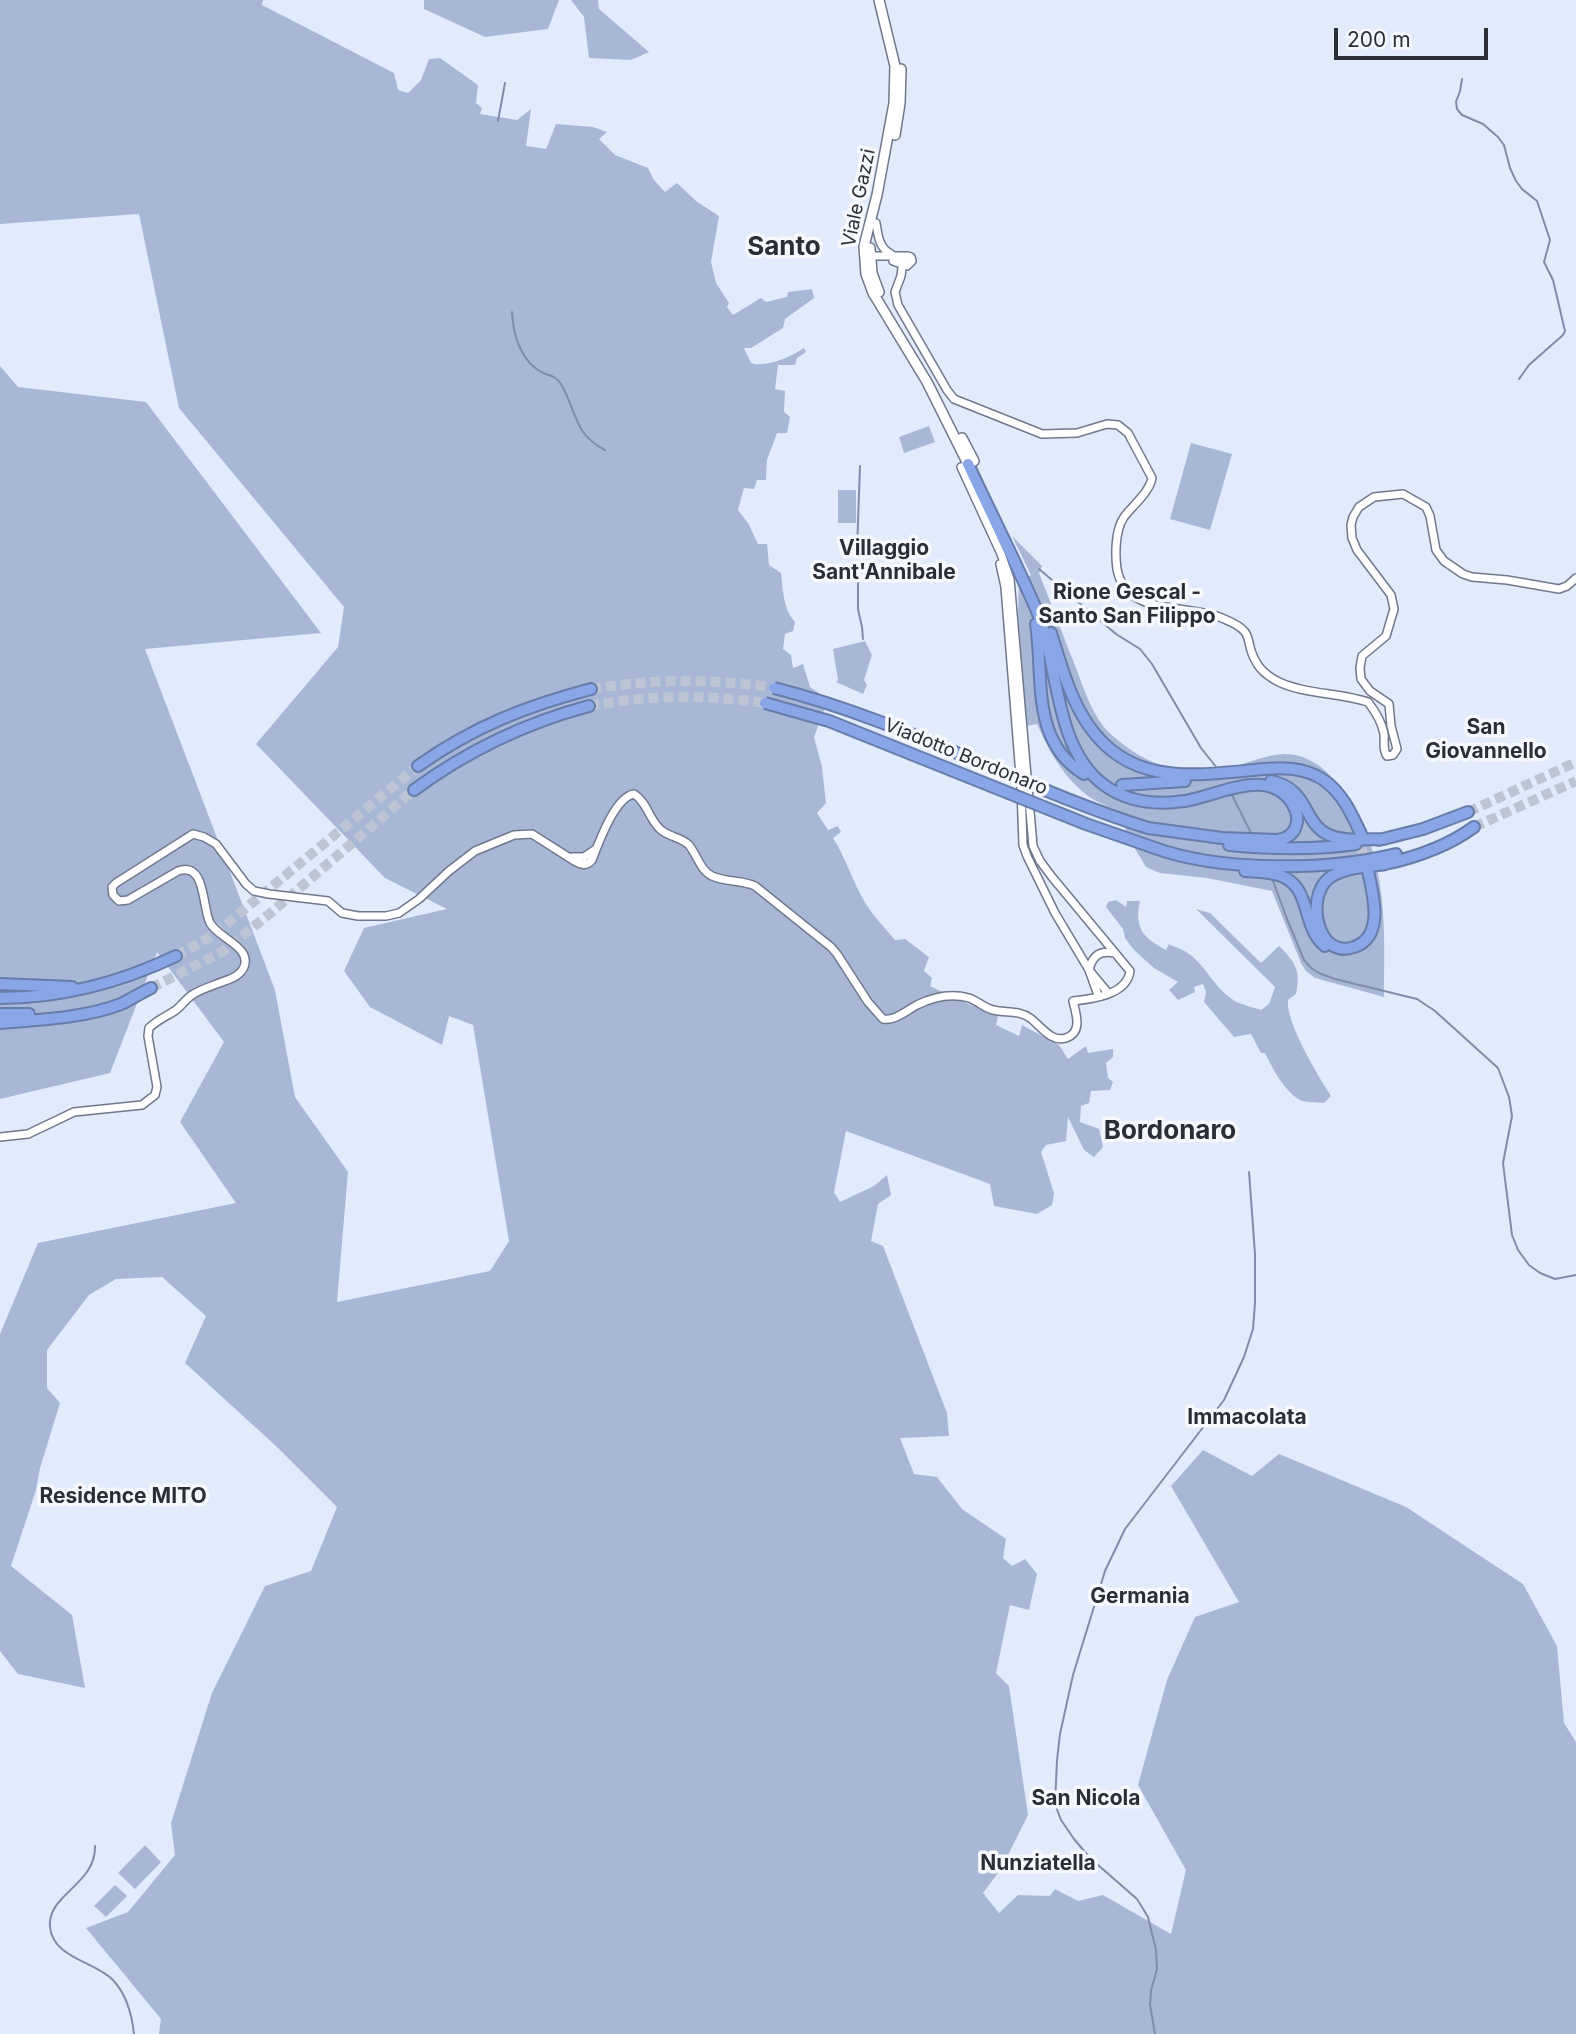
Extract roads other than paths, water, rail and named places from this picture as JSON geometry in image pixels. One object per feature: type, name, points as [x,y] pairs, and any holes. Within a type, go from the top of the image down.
[{"type":"highway","points":[[967,464],[1037,610],[1071,740],[1080,758],[1101,783],[1118,794],[1134,799],[1166,803],[1192,800],[1252,785],[1268,786],[1286,795],[1298,820],[1291,835],[1277,840],[1213,837],[1148,828]]},
{"type":"highway","points":[[967,464],[1041,605],[1065,676],[1079,709],[1096,735],[1118,755],[1143,768],[1176,775],[1275,768],[1318,777],[1334,789],[1348,807],[1359,834],[1332,791],[1316,780],[1297,773],[1269,771],[1122,785]]},
{"type":"highway","points":[[1024,584],[1035,617],[1046,725],[1062,757],[1084,774]]},
{"type":"highway","points":[[1041,605],[1072,730],[1087,762],[1108,783],[1120,791],[1134,795],[1166,799],[1191,796],[1246,782],[1275,782],[1287,786],[1295,793],[1315,824],[1328,835],[1337,838],[1384,839]]},
{"type":"highway","name":"Viadotto Bordonaro","points":[[774,688],[854,713],[1092,809],[1148,828]]},
{"type":"highway","points":[[418,766],[463,737],[495,721],[537,704],[585,691]]},
{"type":"highway","name":"Viadotto Bordonaro","points":[[765,703],[829,721],[1086,824],[1171,854]]},
{"type":"highway","points":[[414,790],[444,768],[493,741],[585,707]]},
{"type":"highway","points":[[1148,828],[1205,842],[1257,848],[1341,846],[1384,839],[1468,812]]},
{"type":"highway","points":[[1474,827],[1458,838],[1429,851],[1329,878],[1319,891],[1316,914],[1323,936],[1340,948],[1350,949],[1365,942],[1372,929],[1374,902],[1370,870],[1378,903],[1376,931],[1363,947],[1352,953],[1340,953],[1327,948],[1316,939],[1302,894],[1289,880],[1270,873],[1211,868],[1171,854],[1231,863],[1280,866],[1345,863],[1427,846],[1474,827]]},
{"type":"highway","points":[[0,998],[52,995],[88,988],[143,971],[176,956]]},
{"type":"highway","points":[[0,984],[88,988]]},
{"type":"highway","points":[[0,1014],[70,1010],[109,1002],[151,988],[103,1009],[0,1023]]},
{"type":"main road","name":"Viale Gazzi","points":[[870,256],[866,235],[883,166],[894,103],[894,60],[879,0]]},
{"type":"main road","name":"Viale Gazzi","points":[[884,0],[900,58],[901,89],[898,125],[866,274],[873,293],[924,376],[967,464]]},
{"type":"street","points":[[876,223],[879,242],[892,258]]},
{"type":"street","points":[[870,256],[892,258],[907,265],[895,292],[898,304],[954,399],[1042,434],[1090,431],[1110,424],[1124,428],[1151,475],[1150,486],[1124,518],[1118,531],[1117,567],[1120,579],[1128,591],[1144,602],[1214,615],[1240,627],[1247,635],[1260,669],[1280,682],[1368,702],[1382,727],[1383,748],[1389,757],[1395,754],[1397,749],[1391,726],[1390,707],[1367,688],[1361,679],[1360,668],[1364,654],[1388,633],[1394,606],[1389,591],[1354,543],[1352,520],[1359,508],[1374,496],[1399,494],[1423,505],[1429,513],[1438,554],[1467,576],[1559,589],[1576,578]]},
{"type":"street","points":[[0,1137],[28,1134],[74,1112],[145,1103],[155,1095],[157,1087],[149,1028],[190,996],[236,976],[244,968],[245,958],[242,951],[214,929],[210,922],[198,877],[192,870],[178,871],[132,899],[115,899],[112,892],[114,885],[122,879],[190,835],[196,834],[216,844],[254,891],[328,901],[337,910],[358,916],[394,915],[419,900],[475,851],[520,834],[532,834],[565,855],[580,858],[591,853],[596,849],[625,796],[637,795],[658,827],[667,835],[687,844],[708,873],[717,878],[743,882],[761,889],[831,947],[868,1002],[883,1019],[890,1020],[926,1001],[955,995],[972,999],[990,1009],[1026,1015],[1048,1034],[1062,1039],[1071,1035],[1077,1028],[1078,1020],[1073,1001],[1122,987],[1130,971],[1048,873],[1033,845],[1010,579],[1001,554],[961,476],[967,464]]},
{"type":"street","points":[[968,487],[997,556],[1004,580],[1021,788],[1022,839],[1027,856],[1049,902],[1089,970],[1108,993]]},
{"type":"street","points":[[1098,996],[1089,970],[1096,955],[1114,953]]},
{"type":"waterway","points":[[1462,79],[1456,102],[1457,109],[1462,115],[1483,124],[1504,145],[1516,181],[1537,201],[1550,240],[1544,262],[1553,280],[1565,331],[1529,365],[1519,379]]},
{"type":"waterway","points":[[498,121],[505,83]]},
{"type":"waterway","points":[[512,312],[516,339],[524,355],[535,368],[559,381],[581,429],[605,450]]},
{"type":"waterway","points":[[857,550],[860,466]]},
{"type":"waterway","points":[[858,566],[858,609],[863,639]]},
{"type":"waterway","points":[[1039,569],[1116,634],[1140,649],[1152,664],[1201,748],[1217,768]]},
{"type":"waterway","points":[[1231,793],[1251,833]]},
{"type":"waterway","points":[[1272,878],[1304,960],[1311,968],[1335,979],[1417,999],[1435,1011],[1498,1068],[1509,1097],[1512,1116],[1503,1163],[1512,1235],[1518,1250],[1529,1265],[1540,1273],[1555,1279],[1576,1275]]},
{"type":"waterway","points":[[1155,2034],[1150,2005],[1157,1969],[1156,1950],[1148,1917],[1137,1899],[1090,1858],[1061,1820],[1055,1804],[1057,1760],[1073,1675],[1105,1571],[1125,1529],[1224,1400],[1244,1357],[1253,1329],[1255,1303],[1255,1254],[1249,1172]]},
{"type":"waterway","points":[[95,1846],[88,1870],[56,1906],[50,1927],[58,1946],[105,1974],[118,1986],[128,2005],[134,2034]]},
{"type":"tunnel","points":[[591,689],[682,681],[774,688]]},
{"type":"tunnel","points":[[589,706],[677,697],[765,703]]},
{"type":"tunnel","points":[[1468,812],[1576,762]]},
{"type":"tunnel","points":[[176,956],[212,936],[418,766]]},
{"type":"tunnel","points":[[1474,827],[1576,781]]},
{"type":"tunnel","points":[[151,988],[222,952],[414,790]]},
{"type":"tunnel","points":[[1357,834],[1367,868]]},
{"type":"district","name":"Santo","points":[[784,247]]},
{"type":"district","name":"Villaggio Sant'Annibale","points":[[884,561]]},
{"type":"district","name":"Rione Gescal - Santo San Filippo","points":[[1127,605]]},
{"type":"district","name":"San Giovannello","points":[[1486,740]]},
{"type":"district","name":"Bordonaro","points":[[1170,1131]]},
{"type":"district","name":"Immacolata","points":[[1247,1418]]},
{"type":"district","name":"Residence MITO","points":[[123,1497]]},
{"type":"district","name":"Germania","points":[[1140,1597]]},
{"type":"district","name":"San Nicola","points":[[1086,1799]]},
{"type":"district","name":"Nunziatella","points":[[1038,1864]]}]
